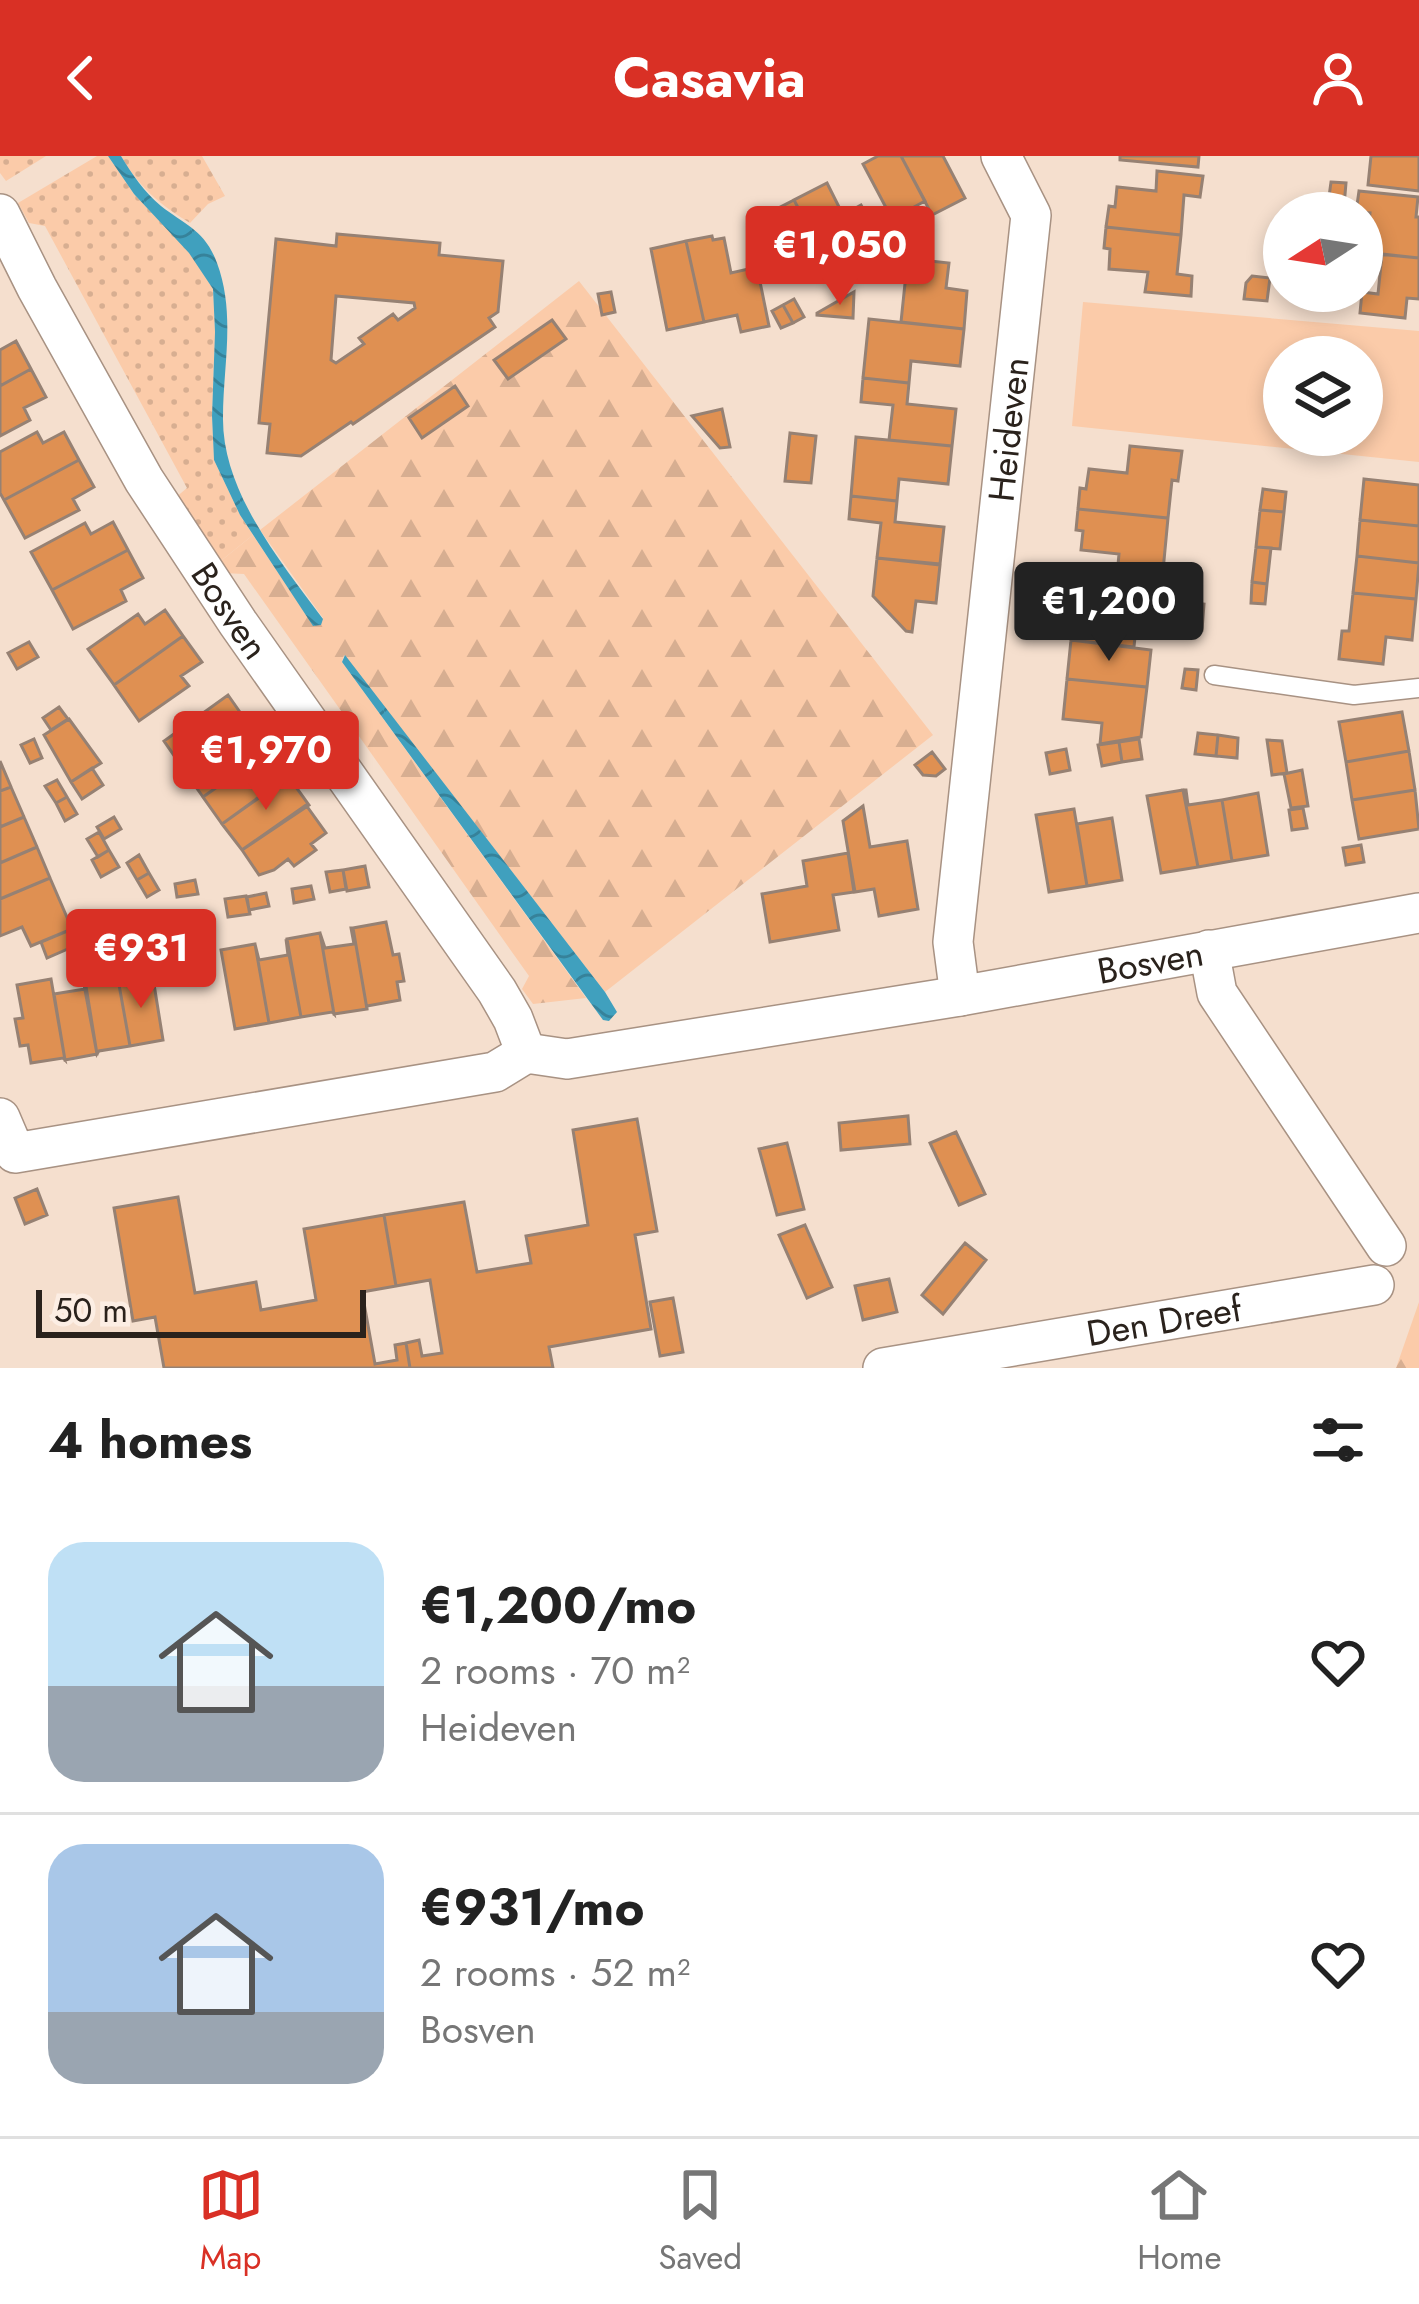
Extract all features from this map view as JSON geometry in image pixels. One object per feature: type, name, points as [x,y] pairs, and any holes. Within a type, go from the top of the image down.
[{"type":"street","name":"Heideven","points":[[960,996],[953,942],[1031,215],[1001,156]]},
{"type":"street","name":"Bosven","points":[[0,214],[144,480],[238,623],[497,991],[526,1053]]},
{"type":"street","name":"Bosven","points":[[0,1118],[15,1153],[494,1072],[526,1053],[567,1059],[960,996],[1419,913]]},
{"type":"street","points":[[1209,950],[1217,993],[1386,1246]]},
{"type":"street","name":"Den Dreef","points":[[883,1368],[1374,1285]]},
{"type":"lane","points":[[1214,675],[1354,695],[1419,688]]},
{"type":"green space","points":[[0,156],[46,156],[6,181],[0,173]]},
{"type":"green space","points":[[97,156],[108,156],[134,194],[190,253],[213,289],[214,460],[253,535],[217,564],[175,498],[187,488],[45,226],[29,223],[18,203]]},
{"type":"green space","points":[[121,156],[202,156],[225,196],[208,204],[190,223],[151,194]]},
{"type":"green space","points":[[579,281],[933,735],[605,992],[344,655],[342,662],[586,998],[533,1004],[522,989],[529,976],[244,574],[223,573],[217,564],[253,535],[313,625],[323,618],[260,530]]},
{"type":"green space","points":[[1083,302],[1419,331],[1419,462],[1361,456],[1383,456],[1383,336],[1263,336],[1263,446],[1072,426]]},
{"type":"green space","points":[[1419,1302],[1419,1368],[1396,1368]]},
{"type":"water","points":[[108,156],[121,156],[149,195],[207,243],[217,263],[226,301],[223,417],[232,472],[257,525],[323,619],[321,625],[313,626],[240,515],[214,460],[213,289]]},
{"type":"water","points":[[345,655],[605,992],[617,1012],[609,1021],[603,1020],[342,662]]},
{"type":"building","points":[[878,156],[901,156],[925,201],[892,219],[863,164]]},
{"type":"building","points":[[901,156],[943,156],[965,198],[932,215]]},
{"type":"building","points":[[1120,156],[1199,156],[1198,167],[1120,160]]},
{"type":"building","points":[[1371,156],[1419,156],[1419,191],[1368,185]]},
{"type":"building","points":[[1157,171],[1203,176],[1200,197],[1184,195],[1181,235],[1106,227],[1117,187],[1156,191]]},
{"type":"building","points":[[1331,182],[1346,183],[1345,192],[1330,192]]},
{"type":"building","points":[[827,183],[843,215],[861,205],[874,228],[823,255],[794,200]]},
{"type":"building","points":[[1383,193],[1418,197],[1419,258],[1383,255]]},
{"type":"building","points":[[794,200],[823,255],[790,273],[761,217]]},
{"type":"building","points":[[1106,227],[1181,235],[1177,274],[1192,276],[1191,296],[1145,292],[1148,272],[1109,269]]},
{"type":"building","points":[[337,234],[440,243],[439,255],[503,261],[498,312],[489,318],[495,327],[301,456],[267,453],[270,424],[259,423],[276,239],[336,246]],"holes":[[[336,296],[414,303],[415,308],[398,320],[393,314],[359,338],[364,344],[336,363],[331,360]]]},
{"type":"building","points":[[712,236],[713,240],[724,238],[731,273],[757,267],[769,326],[741,332],[737,315],[704,322],[686,241]]},
{"type":"building","points":[[686,241],[704,322],[667,330],[651,249]]},
{"type":"building","points":[[897,244],[907,263],[895,269],[885,251]]},
{"type":"building","points":[[1383,254],[1419,258],[1419,299],[1407,298],[1405,318],[1360,313],[1383,312]]},
{"type":"building","points":[[930,261],[949,263],[946,288],[967,291],[964,329],[901,322],[906,274]]},
{"type":"building","points":[[1252,276],[1263,277],[1263,301],[1244,299]]},
{"type":"building","points":[[611,292],[615,312],[602,315],[598,294]]},
{"type":"building","points":[[854,292],[853,318],[817,315],[817,313]]},
{"type":"building","points":[[794,299],[804,317],[793,323],[783,305]]},
{"type":"building","points":[[783,305],[793,323],[781,328],[772,311]]},
{"type":"building","points":[[869,319],[964,329],[960,366],[911,361],[909,383],[863,378]]},
{"type":"building","points":[[552,320],[566,339],[508,379],[494,360]]},
{"type":"building","points":[[16,341],[31,369],[0,386],[0,350]]},
{"type":"building","points":[[31,369],[46,397],[24,408],[30,420],[0,436],[0,386]]},
{"type":"building","points":[[863,378],[909,383],[907,404],[956,409],[952,446],[889,440],[893,405],[861,402]]},
{"type":"building","points":[[455,386],[468,406],[422,438],[409,418]]},
{"type":"building","points":[[722,409],[730,447],[720,448],[692,416]]},
{"type":"building","points":[[37,432],[43,443],[64,432],[79,460],[4,500],[0,452]]},
{"type":"building","points":[[790,433],[816,436],[811,483],[785,481]]},
{"type":"building","points":[[856,437],[952,446],[948,484],[899,479],[897,501],[851,496]]},
{"type":"building","points":[[1130,446],[1182,451],[1178,481],[1172,480],[1168,518],[1078,509],[1080,488],[1086,489],[1089,469],[1127,473]]},
{"type":"building","points":[[79,460],[94,487],[73,499],[79,510],[25,538],[4,500]]},
{"type":"building","points":[[1364,479],[1419,485],[1419,526],[1360,520]]},
{"type":"building","points":[[1263,489],[1286,492],[1284,512],[1260,510]]},
{"type":"building","points":[[851,496],[897,501],[895,522],[944,527],[940,564],[877,558],[881,523],[849,519]]},
{"type":"building","points":[[1078,509],[1168,518],[1161,592],[1116,587],[1119,554],[1081,550]]},
{"type":"building","points":[[1260,510],[1284,512],[1280,549],[1256,547]]},
{"type":"building","points":[[1360,520],[1419,526],[1419,563],[1357,556]]},
{"type":"building","points":[[113,522],[128,550],[52,590],[31,552],[85,523],[91,534]]},
{"type":"building","points":[[1256,547],[1271,548],[1267,584],[1252,582]]},
{"type":"building","points":[[128,550],[143,578],[121,590],[126,601],[73,629],[52,590]]},
{"type":"building","points":[[1357,556],[1419,563],[1416,599],[1353,593]]},
{"type":"building","points":[[877,558],[940,565],[936,603],[916,601],[912,632],[873,596]]},
{"type":"building","points":[[1252,582],[1267,584],[1265,604],[1251,603]]},
{"type":"building","points":[[1353,593],[1416,599],[1412,640],[1386,637],[1383,664],[1339,659],[1342,631],[1349,631]]},
{"type":"building","points":[[1075,601],[1138,607],[1134,647],[1071,640]]},
{"type":"building","points":[[1185,602],[1204,604],[1202,630],[1182,628]]},
{"type":"building","points":[[165,610],[183,636],[114,685],[88,649],[138,614],[145,624]]},
{"type":"building","points":[[183,636],[202,662],[181,676],[189,686],[139,721],[114,685]]},
{"type":"building","points":[[1071,640],[1151,650],[1147,687],[1067,679]]},
{"type":"building","points":[[29,642],[38,657],[17,669],[8,653]]},
{"type":"building","points":[[1185,669],[1198,670],[1196,690],[1182,688]]},
{"type":"building","points":[[1067,679],[1147,687],[1141,737],[1100,744],[1102,723],[1063,719]]},
{"type":"building","points":[[228,695],[249,725],[184,770],[164,741]]},
{"type":"building","points":[[59,707],[68,719],[51,730],[43,718]]},
{"type":"building","points":[[1402,712],[1409,751],[1346,762],[1339,722]]},
{"type":"building","points":[[69,719],[101,763],[71,782],[44,735]]},
{"type":"building","points":[[249,725],[268,751],[203,797],[184,770]]},
{"type":"building","points":[[1198,733],[1218,735],[1216,756],[1195,754]]},
{"type":"building","points":[[1218,735],[1238,738],[1237,758],[1216,756]]},
{"type":"building","points":[[34,739],[42,758],[30,763],[21,745]]},
{"type":"building","points":[[1139,739],[1142,759],[1122,762],[1119,742]]},
{"type":"building","points":[[1267,740],[1282,741],[1287,773],[1272,775]]},
{"type":"building","points":[[1119,742],[1122,762],[1102,766],[1098,745]]},
{"type":"building","points":[[1066,749],[1070,770],[1050,774],[1046,753]]},
{"type":"building","points":[[268,751],[287,778],[222,824],[203,797]]},
{"type":"building","points":[[1409,751],[1415,790],[1352,800],[1346,762]]},
{"type":"building","points":[[932,752],[945,769],[936,776],[923,775],[915,765]]},
{"type":"building","points":[[0,761],[11,787],[0,791]]},
{"type":"building","points":[[92,768],[103,785],[82,799],[71,782]]},
{"type":"building","points":[[1302,770],[1308,806],[1291,808],[1284,774]]},
{"type":"building","points":[[288,776],[309,805],[242,850],[222,824]]},
{"type":"building","points":[[57,780],[67,797],[56,803],[45,786]]},
{"type":"building","points":[[11,787],[24,817],[0,827],[0,791]]},
{"type":"building","points":[[1183,790],[1188,805],[1222,800],[1232,861],[1198,867]]},
{"type":"building","points":[[1183,790],[1198,867],[1161,873],[1147,796]]},
{"type":"building","points":[[1415,790],[1419,829],[1359,839],[1352,800]]},
{"type":"building","points":[[1258,793],[1268,855],[1232,861],[1222,800]]},
{"type":"building","points":[[67,797],[77,814],[65,821],[56,803]]},
{"type":"building","points":[[306,805],[326,833],[311,844],[316,850],[294,866],[288,859],[259,875],[242,850]]},
{"type":"building","points":[[863,806],[870,847],[907,841],[918,909],[879,916],[874,889],[855,892],[843,821]]},
{"type":"building","points":[[1303,808],[1307,828],[1292,830],[1289,810]]},
{"type":"building","points":[[1074,809],[1087,886],[1049,892],[1036,815]]},
{"type":"building","points":[[24,817],[37,847],[0,863],[0,827]]},
{"type":"building","points":[[114,817],[121,829],[104,839],[97,827]]},
{"type":"building","points":[[1112,818],[1122,880],[1087,886],[1077,824]]},
{"type":"building","points":[[99,832],[109,850],[98,857],[87,839]]},
{"type":"building","points":[[1361,845],[1364,862],[1346,865],[1343,848]]},
{"type":"building","points":[[37,847],[50,878],[0,899],[0,863]]},
{"type":"building","points":[[109,850],[119,867],[101,877],[92,860]]},
{"type":"building","points":[[848,853],[854,892],[833,895],[839,930],[770,942],[762,894],[807,886],[803,861]]},
{"type":"building","points":[[139,855],[149,873],[137,880],[127,863]]},
{"type":"building","points":[[365,866],[369,887],[347,891],[343,870]]},
{"type":"building","points":[[343,870],[346,889],[330,892],[326,872]]},
{"type":"building","points":[[149,873],[159,890],[147,897],[137,880]]},
{"type":"building","points":[[50,878],[72,929],[31,946],[22,927],[0,936],[0,899]]},
{"type":"building","points":[[195,880],[198,894],[177,897],[175,884]]},
{"type":"building","points":[[311,886],[314,899],[294,903],[292,889]]},
{"type":"building","points":[[266,893],[269,906],[249,910],[247,897]]},
{"type":"building","points":[[246,896],[250,914],[228,917],[225,899]]},
{"type":"building","points":[[124,917],[131,934],[111,942],[105,925]]},
{"type":"building","points":[[386,922],[404,981],[397,982],[400,1000],[367,1009],[353,928]]},
{"type":"building","points":[[351,928],[367,1009],[334,1014],[320,933],[325,948],[354,944]]},
{"type":"building","points":[[72,929],[79,944],[47,958],[41,942]]},
{"type":"building","points":[[320,933],[334,1014],[301,1017],[287,939]]},
{"type":"building","points":[[286,939],[301,1017],[269,1023],[255,944],[259,960],[288,955]]},
{"type":"building","points":[[255,944],[269,1023],[235,1029],[221,950]]},
{"type":"building","points":[[116,968],[130,1046],[97,1054],[84,974]]},
{"type":"building","points":[[116,968],[120,983],[153,978],[163,1040],[130,1046]]},
{"type":"building","points":[[51,979],[65,1060],[31,1063],[28,1045],[20,1046],[15,1019],[23,1018],[17,985]]},
{"type":"building","points":[[85,989],[97,1054],[65,1060],[54,994]]},
{"type":"building","points":[[908,1116],[910,1144],[841,1150],[839,1123]]},
{"type":"building","points":[[637,1119],[657,1231],[635,1235],[651,1329],[549,1347],[553,1368],[410,1368],[406,1343],[419,1340],[422,1356],[442,1353],[430,1280],[396,1286],[384,1215],[464,1202],[477,1272],[531,1263],[526,1236],[588,1225],[573,1130]]},
{"type":"building","points":[[956,1132],[985,1194],[959,1205],[930,1143]]},
{"type":"building","points":[[787,1143],[804,1209],[777,1215],[759,1149]]},
{"type":"building","points":[[37,1189],[47,1215],[25,1224],[15,1198]]},
{"type":"building","points":[[178,1197],[195,1293],[256,1282],[261,1310],[316,1300],[304,1229],[384,1215],[396,1286],[362,1292],[375,1364],[397,1360],[395,1345],[406,1343],[410,1368],[164,1368],[155,1317],[133,1321],[114,1208]]},
{"type":"building","points":[[805,1225],[832,1287],[807,1298],[779,1235]]},
{"type":"building","points":[[965,1243],[986,1260],[943,1314],[922,1295]]},
{"type":"building","points":[[889,1279],[897,1312],[863,1320],[855,1286]]},
{"type":"building","points":[[673,1298],[683,1352],[660,1356],[650,1302]]}]
